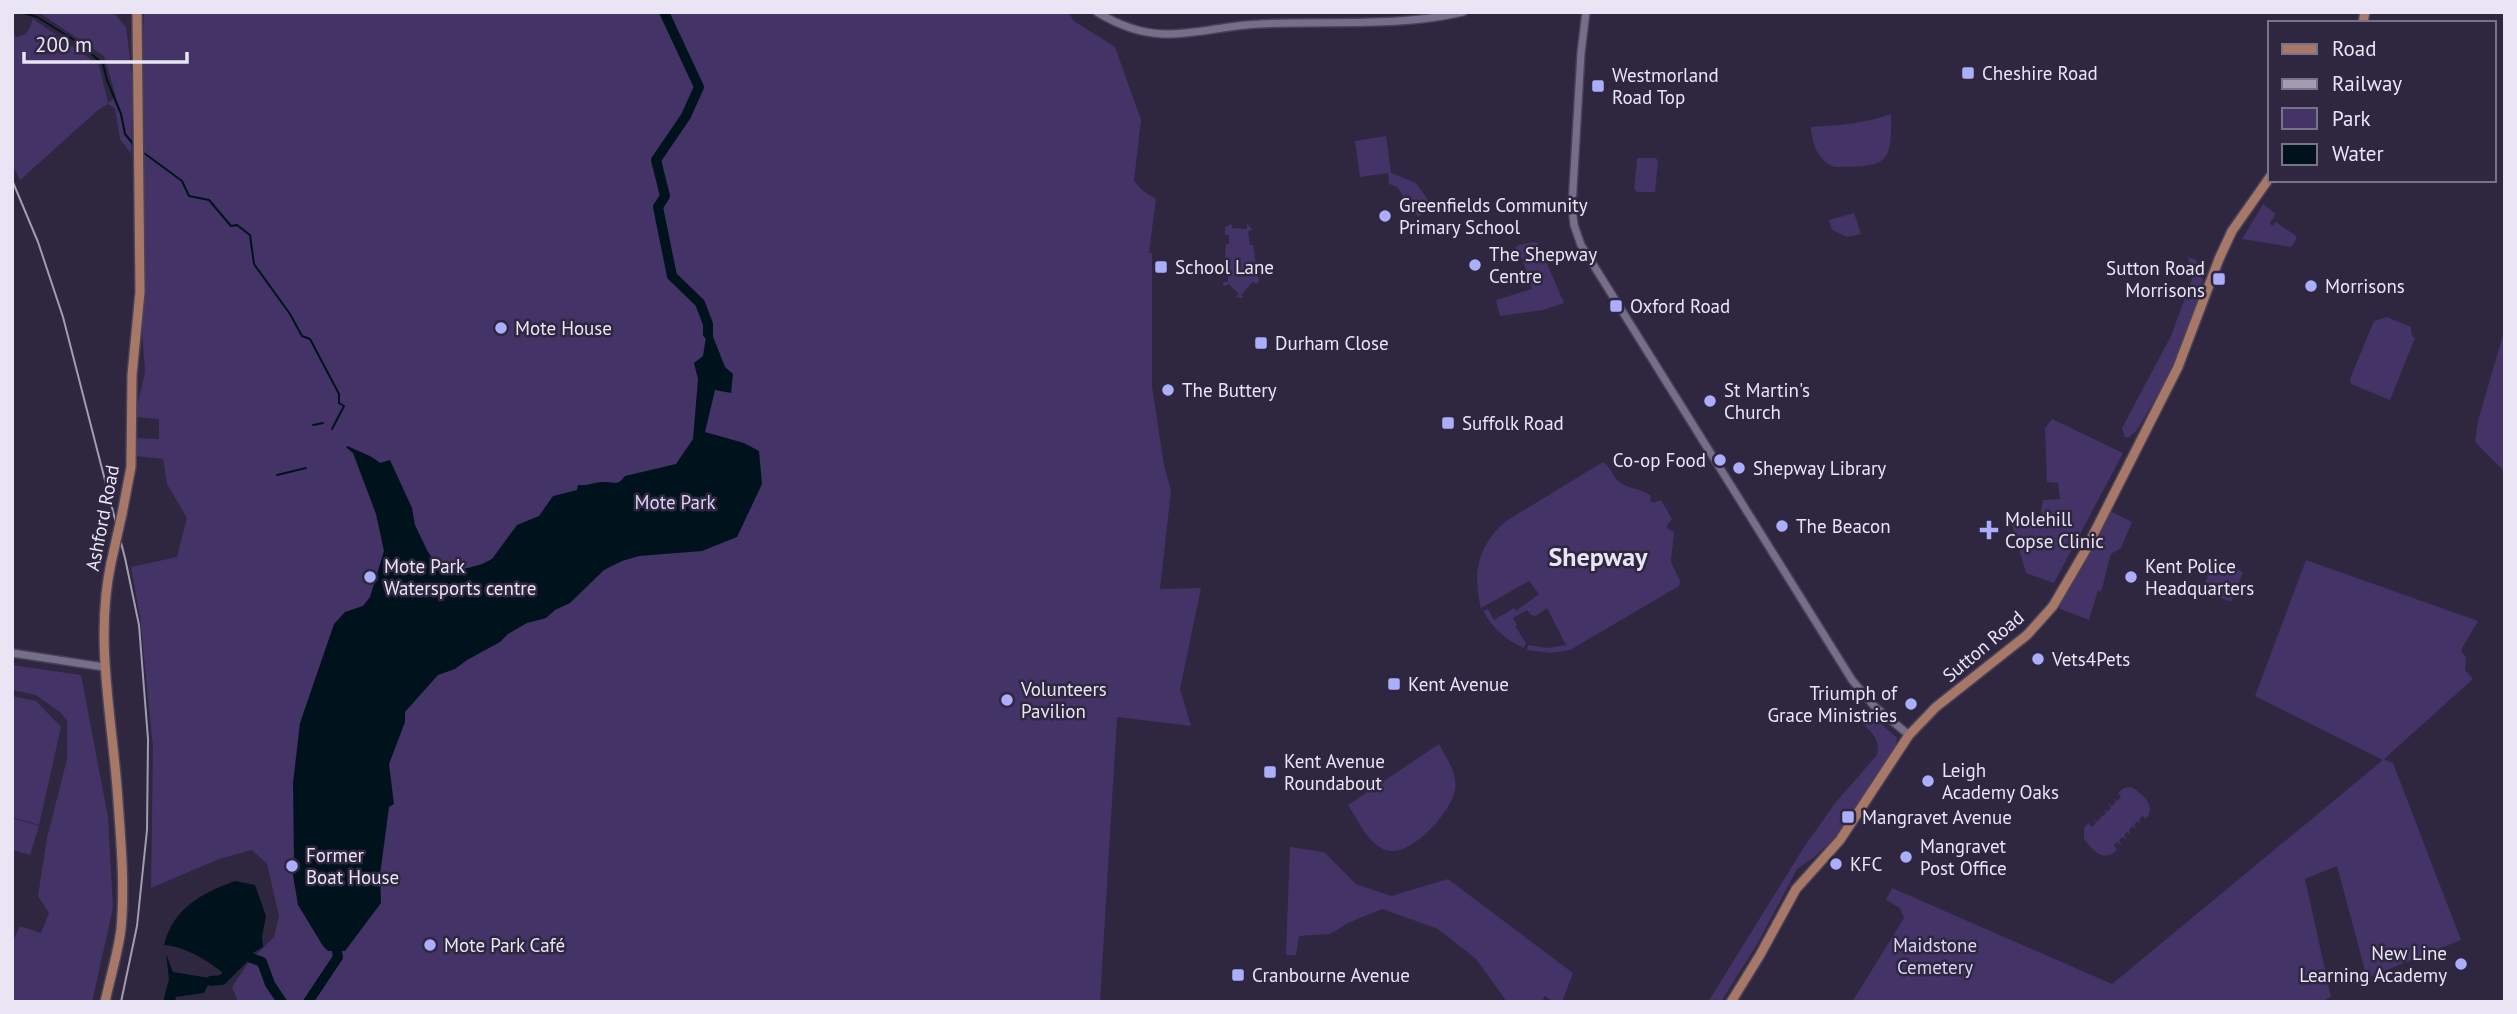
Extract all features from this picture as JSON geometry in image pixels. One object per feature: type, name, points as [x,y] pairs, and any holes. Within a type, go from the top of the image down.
[{"type":"main road","name":"Ashford Road","points":[[105,1002],[120,931],[122,899],[118,801],[104,667],[103,617],[131,467],[132,375],[140,292],[137,12]]},
{"type":"main road","name":"Sutton Road","points":[[1731,1002],[1796,889],[1840,840],[1909,735],[1936,707],[2027,635],[2053,606],[2084,554],[2178,367],[2229,239],[2268,180]]},
{"type":"street","points":[[1097,12],[1127,28],[1164,34],[1244,24],[1416,22],[1463,12]]},
{"type":"street","points":[[1586,12],[1572,206],[1574,225],[1581,245],[1852,680],[1874,706],[1909,735]]},
{"type":"street","points":[[12,653],[104,667]]},
{"type":"green space","points":[[38,12],[113,12],[126,27],[133,85],[131,154],[120,139],[115,109],[108,104],[20,180],[12,164],[12,32],[16,37],[23,35],[28,31],[33,19],[99,65],[108,103],[116,97],[104,56]]},
{"type":"green space","name":"Mote Park","points":[[144,12],[1068,12],[1074,21],[1115,47],[1141,120],[1134,181],[1156,199],[1149,252],[1145,252],[1152,253],[1152,386],[1164,465],[1171,491],[1160,589],[1201,588],[1180,689],[1191,726],[1117,717],[1100,1002],[238,1002],[232,987],[249,962],[274,937],[279,916],[267,864],[252,850],[219,859],[151,888],[153,747],[140,617],[131,567],[177,557],[187,518],[167,484],[163,459],[136,456],[136,438],[159,439],[159,419],[135,417],[145,372],[141,317],[144,178],[140,103]]},
{"type":"green space","points":[[1891,114],[1890,144],[1883,160],[1866,166],[1835,167],[1820,157],[1812,139],[1811,127],[1861,122]]},
{"type":"green space","points":[[1386,136],[1391,173],[1416,183],[1433,207],[1418,217],[1397,187],[1389,184],[1388,173],[1360,177],[1355,141]]},
{"type":"green space","points":[[1637,158],[1656,158],[1658,161],[1655,192],[1637,192],[1634,189]]},
{"type":"green space","points":[[2263,204],[2276,214],[2270,223],[2272,226],[2276,222],[2296,236],[2291,247],[2242,239]]},
{"type":"green space","points":[[1854,213],[1861,234],[1847,237],[1832,230],[1829,220]]},
{"type":"green space","points":[[1232,224],[1232,228],[1247,229],[1247,224],[1253,230],[1248,231],[1259,282],[1253,282],[1241,295],[1244,298],[1236,297],[1239,294],[1229,284],[1223,285],[1223,282],[1228,282],[1228,273],[1224,273],[1229,235],[1225,235],[1225,227]]},
{"type":"green space","points":[[1538,243],[1564,303],[1543,310],[1500,316],[1496,300],[1532,289],[1522,258],[1518,257],[1515,248]]},
{"type":"green space","points":[[2188,257],[2196,260],[2203,279],[2201,295],[2172,370],[2137,430],[2125,437],[2122,428],[2171,336],[2193,276]]},
{"type":"green space","points":[[2387,317],[2411,327],[2412,336],[2415,338],[2390,400],[2351,384],[2350,379],[2374,321]]},
{"type":"green space","points":[[2505,328],[2505,472],[2475,442],[2478,421]]},
{"type":"green space","points":[[2052,419],[2123,453],[2054,583],[2026,573],[2012,525],[2039,525],[2043,500],[2060,499],[2058,483],[2047,482],[2045,428]]},
{"type":"green space","points":[[1603,462],[1622,484],[1647,493],[1653,503],[1661,500],[1672,519],[1667,528],[1674,532],[1671,562],[1680,581],[1679,586],[1570,650],[1550,653],[1527,650],[1528,645],[1548,648],[1566,645],[1547,608],[1536,616],[1527,610],[1513,618],[1526,643],[1524,648],[1496,629],[1483,611],[1488,609],[1494,620],[1514,608],[1516,611],[1539,594],[1529,581],[1481,608],[1477,583],[1483,550],[1506,521]]},
{"type":"green space","points":[[2110,511],[2132,522],[2121,548],[2111,554],[2101,591],[2098,590],[2089,620],[2060,609],[2059,603]]},
{"type":"green space","points":[[2214,560],[2243,572],[2231,602],[2202,590]]},
{"type":"green space","name":"Maidstone Cemetery","points":[[2306,560],[2478,621],[2461,650],[2466,658],[2465,670],[2473,679],[2384,759],[2393,763],[2461,940],[2367,978],[2337,866],[2305,879],[2331,997],[2320,1002],[1852,1002],[1904,918],[1900,908],[1886,900],[1892,888],[2112,984],[2383,760],[2255,696]]},
{"type":"green space","points":[[12,665],[81,675],[108,817],[113,908],[92,1002],[12,1002],[12,943],[20,926],[41,933],[49,913],[38,896],[47,838],[67,759],[67,721],[61,713],[36,695],[12,690]]},
{"type":"green space","points":[[12,696],[36,701],[61,727],[39,825],[12,817]]},
{"type":"green space","points":[[1866,710],[1897,738],[1896,745],[1835,838],[1797,869],[1759,941],[1721,1002],[1708,1002],[1804,847],[1836,802],[1877,755],[1878,744],[1861,722],[1861,713]]},
{"type":"green space","points":[[1439,744],[1455,778],[1455,790],[1446,810],[1428,831],[1407,847],[1396,851],[1380,847],[1364,831],[1348,805]]},
{"type":"green space","points":[[2131,787],[2147,801],[2149,814],[2146,819],[2142,816],[2139,820],[2141,825],[2137,821],[2134,825],[2136,830],[2132,826],[2129,830],[2131,835],[2127,832],[2124,835],[2127,840],[2122,837],[2119,840],[2122,846],[2117,842],[2114,845],[2117,850],[2112,854],[2099,854],[2084,839],[2084,829],[2088,823],[2092,827],[2096,823],[2094,818],[2097,822],[2101,818],[2099,813],[2102,817],[2106,813],[2104,808],[2107,812],[2111,808],[2108,803],[2112,806],[2116,802],[2113,797],[2117,801],[2121,797],[2118,793]]},
{"type":"green space","points":[[12,818],[39,826],[30,855],[12,850]]},
{"type":"green space","points":[[1290,847],[1324,852],[1356,884],[1391,896],[1448,879],[1573,973],[1562,1002],[1553,1002],[1545,996],[1541,1002],[1507,1002],[1476,959],[1438,929],[1382,909],[1348,923],[1330,934],[1299,936],[1296,955],[1286,955]]},
{"type":"water","points":[[708,324],[725,367],[733,374],[731,393],[715,390],[705,432],[744,443],[759,451],[762,484],[737,537],[702,551],[639,556],[622,561],[604,570],[570,603],[546,618],[527,623],[455,669],[438,675],[405,712],[405,722],[389,764],[394,804],[389,807],[380,875],[381,903],[345,951],[328,951],[298,905],[292,869],[296,868],[293,783],[300,723],[334,624],[345,612],[363,606],[370,597],[384,551],[376,514],[353,453],[346,447],[380,463],[390,460],[412,508],[415,525],[436,563],[445,570],[482,564],[492,559],[517,525],[539,516],[553,496],[577,490],[578,485],[618,482],[625,476],[676,464],[693,439],[698,379],[694,363],[703,356]]},
{"type":"water","points":[[235,881],[255,885],[266,916],[263,947],[241,961],[231,974],[226,975],[197,956],[164,945],[168,932],[181,912],[200,897]]},
{"type":"water","points":[[166,954],[173,972],[222,980],[223,984],[209,983],[204,993],[176,997],[175,1002],[163,1002],[169,979]]},
{"type":"waterway","points":[[20,12],[37,17],[79,43],[103,64],[121,114],[125,134],[134,145]]},
{"type":"waterway","points":[[664,12],[699,87],[686,116],[656,160],[665,196],[658,207],[672,276],[700,303],[708,324],[708,334]]},
{"type":"waterway","points":[[144,153],[182,181],[189,196],[209,200],[231,226],[237,225],[250,235],[254,264],[290,314],[302,336],[310,339],[339,394],[339,403],[344,406],[332,429]]},
{"type":"waterway","points":[[313,425],[323,423]]},
{"type":"waterway","points":[[277,475],[306,468]]},
{"type":"waterway","points":[[308,1002],[338,957],[337,952]]},
{"type":"waterway","points":[[211,981],[222,980],[246,956],[262,962],[270,984],[282,1002]]},
{"type":"railway","points":[[12,180],[38,242],[63,317],[125,558],[139,625],[148,739],[147,830],[137,926],[121,1002]]},
{"type":"place","name":"Cheshire Road","points":[[1968,73]]},
{"type":"place","name":"Westmorland Road Top","points":[[1598,86]]},
{"type":"place","name":"Greenfields Community Primary School","points":[[1385,216]]},
{"type":"place","name":"The Shepway Centre","points":[[1475,265]]},
{"type":"place","name":"School Lane","points":[[1161,267]]},
{"type":"place","name":"Sutton Road Morrisons","points":[[2219,279]]},
{"type":"place","name":"Morrisons","points":[[2311,286]]},
{"type":"place","name":"Oxford Road","points":[[1616,306]]},
{"type":"place","name":"Mote House","points":[[501,328]]},
{"type":"place","name":"Durham Close","points":[[1261,343]]},
{"type":"place","name":"The Buttery","points":[[1168,390]]},
{"type":"place","name":"St Martin's Church","points":[[1710,401]]},
{"type":"place","name":"Suffolk Road","points":[[1448,423]]},
{"type":"place","name":"Co-op Food","points":[[1720,460]]},
{"type":"place","name":"Shepway Library","points":[[1739,468]]},
{"type":"place","name":"The Beacon","points":[[1782,526]]},
{"type":"place","name":"Molehill Copse Clinic","points":[[1989,530]]},
{"type":"place","name":"Mote Park Watersports centre","points":[[370,577]]},
{"type":"place","name":"Kent Police Headquarters","points":[[2131,577]]},
{"type":"place","name":"Vets4Pets","points":[[2038,659]]},
{"type":"place","name":"Kent Avenue","points":[[1394,684]]},
{"type":"place","name":"Volunteers Pavilion","points":[[1007,700]]},
{"type":"place","name":"Triumph of Grace Ministries","points":[[1911,704]]},
{"type":"place","name":"Kent Avenue Roundabout","points":[[1270,772]]},
{"type":"place","name":"Leigh Academy Oaks","points":[[1928,781]]},
{"type":"place","name":"Mangravet Avenue","points":[[1848,817]]},
{"type":"place","name":"Mangravet Post Office","points":[[1906,857]]},
{"type":"place","name":"KFC","points":[[1836,864]]},
{"type":"place","name":"Former Boat House","points":[[292,866]]},
{"type":"place","name":"Mote Park Café","points":[[430,945]]},
{"type":"place","name":"New Line Learning Academy","points":[[2461,964]]},
{"type":"place","name":"Cranbourne Avenue","points":[[1238,975]]},
{"type":"district","name":"Shepway","points":[[1598,556]]}]
